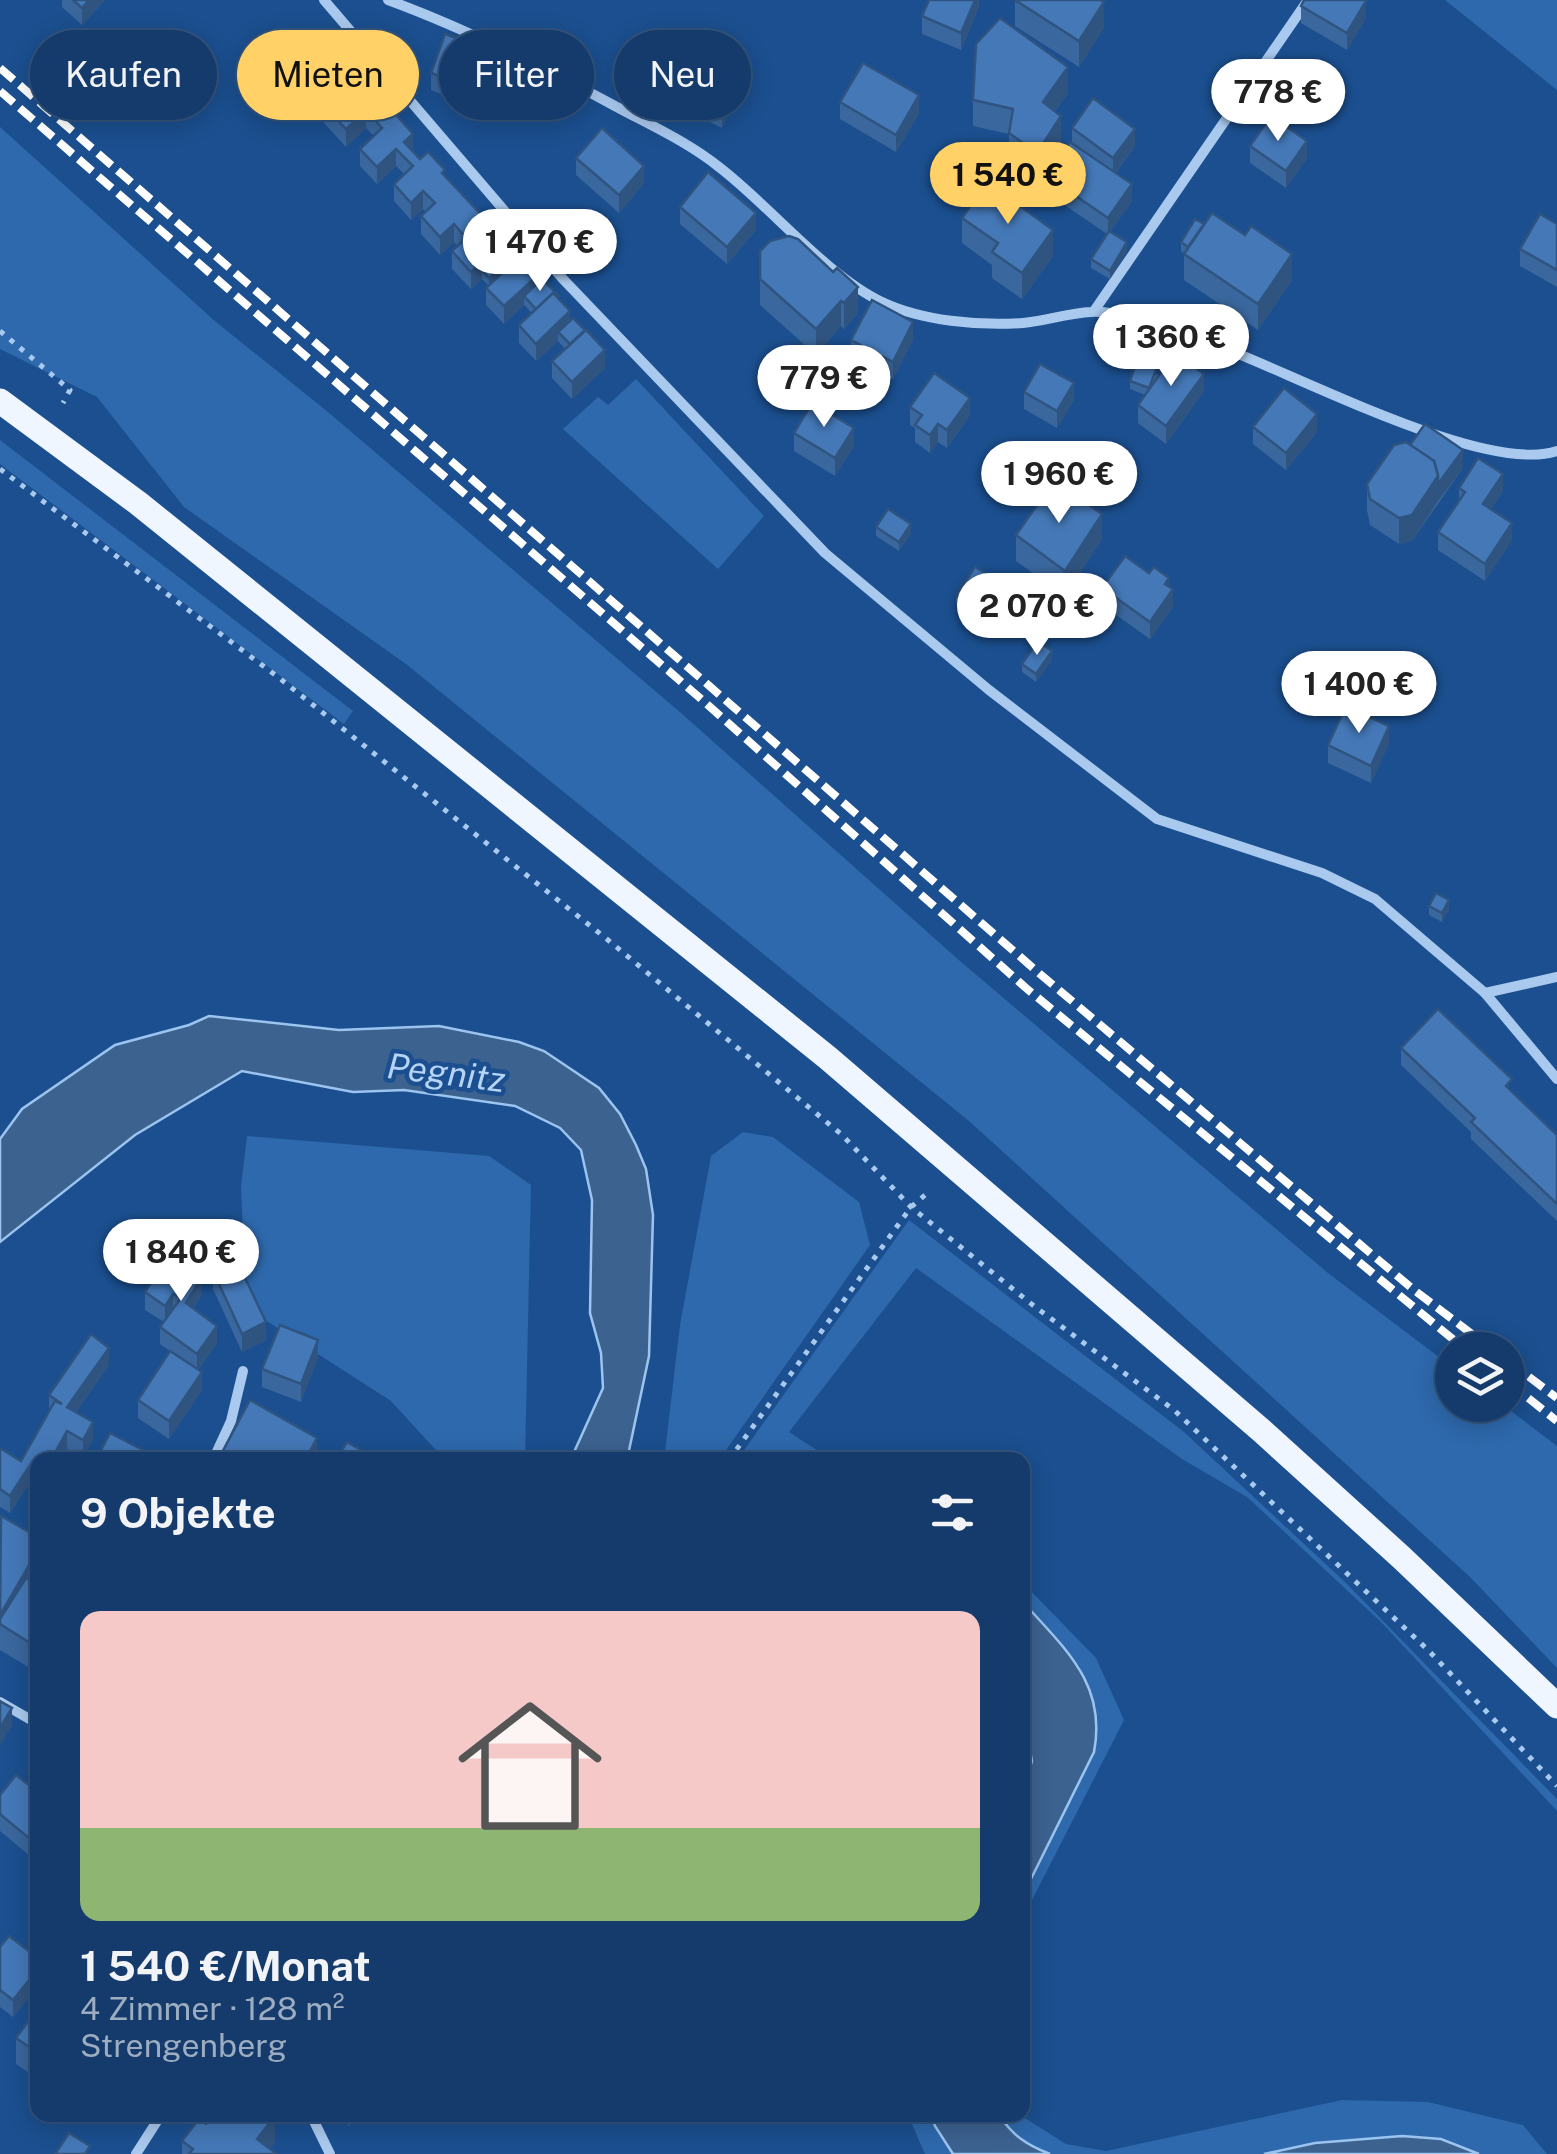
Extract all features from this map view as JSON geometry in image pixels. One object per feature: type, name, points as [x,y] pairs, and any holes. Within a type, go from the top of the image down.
[{"type":"main road","points":[[0,401],[154,516],[843,1070],[1262,1431],[1557,1706]]},
{"type":"street","points":[[324,0],[562,278],[825,553],[990,690],[1156,819],[1322,873],[1374,899],[1484,992],[1557,1079]]},
{"type":"street","points":[[388,0],[492,41],[687,144],[764,203],[859,290],[886,304],[944,318],[1022,323],[1094,311],[1203,340],[1466,446],[1518,456],[1557,451]]},
{"type":"street","points":[[1094,311],[1308,0]]},
{"type":"street","points":[[1484,992],[1557,976]]},
{"type":"street","points":[[217,1452],[231,1421],[242,1372]]},
{"type":"street","points":[[0,1702],[30,1719]]},
{"type":"street","points":[[136,2154],[157,2122]]},
{"type":"street","points":[[314,2122],[330,2154]]},
{"type":"path","points":[[0,331],[70,390],[62,403]]},
{"type":"path","points":[[0,469],[278,678],[608,940],[841,1134],[911,1206],[1034,1306],[1174,1410],[1429,1651],[1557,1786]]},
{"type":"path","points":[[735,1452],[911,1206],[925,1195]]},
{"type":"shaded area","points":[[1445,0],[1557,0],[1557,90]]},
{"type":"shaded area","points":[[0,127],[216,322],[328,412],[681,713],[960,961],[1328,1273],[1435,1354],[1435,1422],[1525,1422],[1557,1446],[1557,1668],[1470,1577],[969,1121],[406,664],[184,507],[97,397],[0,349]]},
{"type":"shaded area","points":[[636,379],[764,516],[718,569],[563,429],[598,397],[608,405]]},
{"type":"shaded area","points":[[0,440],[353,711],[344,724],[0,464]]},
{"type":"shaded area","points":[[743,1132],[773,1137],[859,1202],[870,1245],[725,1452],[665,1452],[680,1325],[711,1156]]},
{"type":"shaded area","points":[[247,1136],[489,1156],[531,1185],[525,1452],[438,1452],[391,1401],[262,1318],[245,1283],[241,1186]]},
{"type":"shaded area","points":[[909,1220],[1184,1432],[1345,1582],[1557,1799],[1557,1811],[1381,1622],[1247,1497],[1182,1459],[916,1268],[789,1432],[820,1452],[743,1452]]},
{"type":"shaded area","points":[[1030,1590],[1096,1658],[1124,1720],[1030,1906],[1030,1881],[1094,1752],[1080,1667],[1030,1610]]},
{"type":"shaded area","points":[[1342,2100],[1428,2102],[1523,2125],[1547,2154],[1479,2154],[1441,2139],[1402,2136],[1315,2143],[1264,2154],[1050,2154],[1021,2139],[1004,2122],[1030,2121],[1066,2144],[1106,2151]]},
{"type":"shaded area","points":[[911,2122],[934,2122],[953,2154],[925,2154]]},
{"type":"water","name":"Pegnitz","points":[[209,1016],[339,1030],[439,1026],[544,1051],[599,1088],[620,1114],[636,1145],[646,1169],[653,1215],[649,1356],[629,1452],[575,1452],[603,1388],[601,1353],[590,1313],[592,1200],[581,1150],[560,1128],[515,1106],[404,1090],[353,1092],[242,1071],[135,1135],[0,1242],[0,1139],[22,1109],[115,1045]]},
{"type":"water","points":[[1030,1610],[1079,1669],[1094,1706],[1096,1728],[1094,1752],[1030,1881]]},
{"type":"water","points":[[934,2122],[1004,2122],[1021,2139],[1050,2154],[953,2154]]},
{"type":"water","points":[[1402,2136],[1441,2139],[1479,2154],[1264,2154],[1315,2143]]},
{"type":"building","points":[[73,0],[89,0],[82,8]]},
{"type":"building","points":[[929,0],[975,0],[961,33],[922,16]]},
{"type":"building","points":[[1015,0],[1100,0],[1104,2],[1079,41]]},
{"type":"building","points":[[1304,0],[1366,1],[1347,33],[1301,6]]},
{"type":"building","points":[[1000,18],[1068,67],[1043,102],[1061,116],[1037,153],[1009,133],[1013,109],[973,100],[976,44]]},
{"type":"building","points":[[439,51],[439,76],[431,73]]},
{"type":"building","points":[[863,63],[919,95],[896,135],[840,102]]},
{"type":"building","points":[[1093,98],[1135,129],[1113,158],[1072,128]]},
{"type":"building","points":[[1271,116],[1307,141],[1286,171],[1250,146]]},
{"type":"building","points":[[337,120],[356,120],[346,129]]},
{"type":"building","points":[[374,120],[401,120],[413,134],[404,142],[420,159],[428,152],[445,170],[442,173],[505,240],[471,272],[452,251],[466,238],[454,224],[440,237],[421,216],[435,203],[423,191],[411,203],[394,184],[413,166],[396,149],[377,167],[360,149],[382,128]]},
{"type":"building","points":[[602,128],[644,166],[619,195],[576,158]]},
{"type":"building","points":[[1070,142],[1132,184],[1108,218],[1047,176]]},
{"type":"building","points":[[708,172],[756,213],[727,247],[680,207]]},
{"type":"building","points":[[987,182],[1053,230],[1022,273],[992,252],[998,243],[962,218]]},
{"type":"building","points":[[1212,213],[1245,235],[1251,226],[1292,254],[1258,304],[1184,254]]},
{"type":"building","points":[[1540,214],[1557,224],[1557,270],[1520,249]]},
{"type":"building","points":[[595,218],[614,232],[599,252],[579,238]]},
{"type":"building","points":[[1195,219],[1204,224],[1188,247],[1181,242]]},
{"type":"building","points":[[1109,231],[1127,242],[1110,271],[1091,259]]},
{"type":"building","points":[[789,236],[858,287],[816,329],[760,279],[760,251],[770,241]]},
{"type":"building","points":[[504,249],[515,261],[489,278],[482,270]]},
{"type":"building","points":[[519,257],[537,276],[504,306],[486,288]]},
{"type":"building","points":[[542,279],[559,296],[553,293],[536,309],[524,296]]},
{"type":"building","points":[[553,293],[570,311],[536,344],[519,325]]},
{"type":"building","points":[[872,300],[913,322],[893,362],[851,340]]},
{"type":"building","points":[[573,318],[585,330],[570,344],[558,332]]},
{"type":"building","points":[[586,330],[605,350],[572,382],[552,361]]},
{"type":"building","points":[[1175,353],[1204,374],[1166,426],[1138,405]]},
{"type":"building","points":[[1138,358],[1158,365],[1149,388],[1130,381]]},
{"type":"building","points":[[1040,364],[1074,383],[1057,411],[1024,392]]},
{"type":"building","points":[[934,373],[970,398],[947,430],[938,424],[930,435],[915,425],[922,415],[910,407]]},
{"type":"building","points":[[1284,388],[1317,414],[1286,453],[1253,427]]},
{"type":"building","points":[[812,403],[854,428],[835,458],[794,433]]},
{"type":"building","points":[[1425,424],[1463,450],[1438,484],[1434,461],[1410,445]]},
{"type":"building","points":[[1406,442],[1434,461],[1438,476],[1412,515],[1399,518],[1370,499],[1367,484],[1394,445]]},
{"type":"building","points":[[1478,458],[1503,474],[1483,504],[1512,523],[1485,564],[1438,532],[1465,492],[1459,488]]},
{"type":"building","points":[[1054,481],[1102,514],[1065,571],[1016,535]]},
{"type":"building","points":[[888,509],[911,524],[899,542],[876,527]]},
{"type":"building","points":[[1125,556],[1149,573],[1154,567],[1169,578],[1165,584],[1173,589],[1150,622],[1102,588]]},
{"type":"building","points":[[975,567],[990,576],[970,605],[956,595]]},
{"type":"building","points":[[1038,641],[1052,651],[1036,674],[1022,664]]},
{"type":"building","points":[[1346,706],[1389,726],[1371,766],[1328,745]]},
{"type":"building","points":[[1436,893],[1449,900],[1442,913],[1429,906]]},
{"type":"building","points":[[1438,1009],[1512,1079],[1506,1086],[1557,1135],[1557,1204],[1401,1048]]},
{"type":"building","points":[[169,1255],[202,1277],[186,1303],[217,1326],[197,1354],[160,1327],[181,1298],[173,1294],[165,1306],[145,1292]]},
{"type":"building","points":[[237,1261],[266,1322],[242,1334],[213,1271]]},
{"type":"building","points":[[280,1325],[318,1340],[301,1384],[262,1369]]},
{"type":"building","points":[[91,1334],[109,1348],[67,1407],[93,1422],[83,1440],[67,1431],[55,1452],[30,1452],[30,1465],[10,1496],[0,1489],[0,1448],[21,1461],[55,1401],[62,1404],[49,1395]]},
{"type":"building","points":[[170,1351],[202,1372],[169,1421],[138,1400]]},
{"type":"building","points":[[250,1400],[317,1438],[309,1452],[222,1452]]},
{"type":"building","points":[[110,1433],[147,1452],[100,1452]]},
{"type":"building","points":[[347,1442],[364,1452],[341,1452]]},
{"type":"building","points":[[1,1516],[30,1532],[30,1564],[0,1615]]},
{"type":"building","points":[[26,1578],[30,1580],[30,1643],[0,1624]]},
{"type":"building","points":[[0,1701],[12,1708],[0,1728]]},
{"type":"building","points":[[16,1775],[30,1786],[30,1839],[0,1814],[0,1795]]},
{"type":"building","points":[[9,1936],[30,1952],[30,1979],[13,2000],[0,1990],[0,1947]]},
{"type":"building","points":[[30,2019],[30,2048],[16,2038]]},
{"type":"building","points":[[197,2122],[270,2122],[257,2139],[277,2154],[189,2154],[193,2149],[182,2141]]},
{"type":"building","points":[[69,2133],[90,2146],[85,2154],[55,2154]]},
{"type":"railway","points":[[0,68],[1040,974],[1414,1290],[1469,1332]]},
{"type":"railway","points":[[0,91],[700,698],[1026,988],[1444,1332]]},
{"type":"railway","points":[[1525,1374],[1557,1398]]},
{"type":"railway","points":[[1525,1396],[1557,1421]]}]
